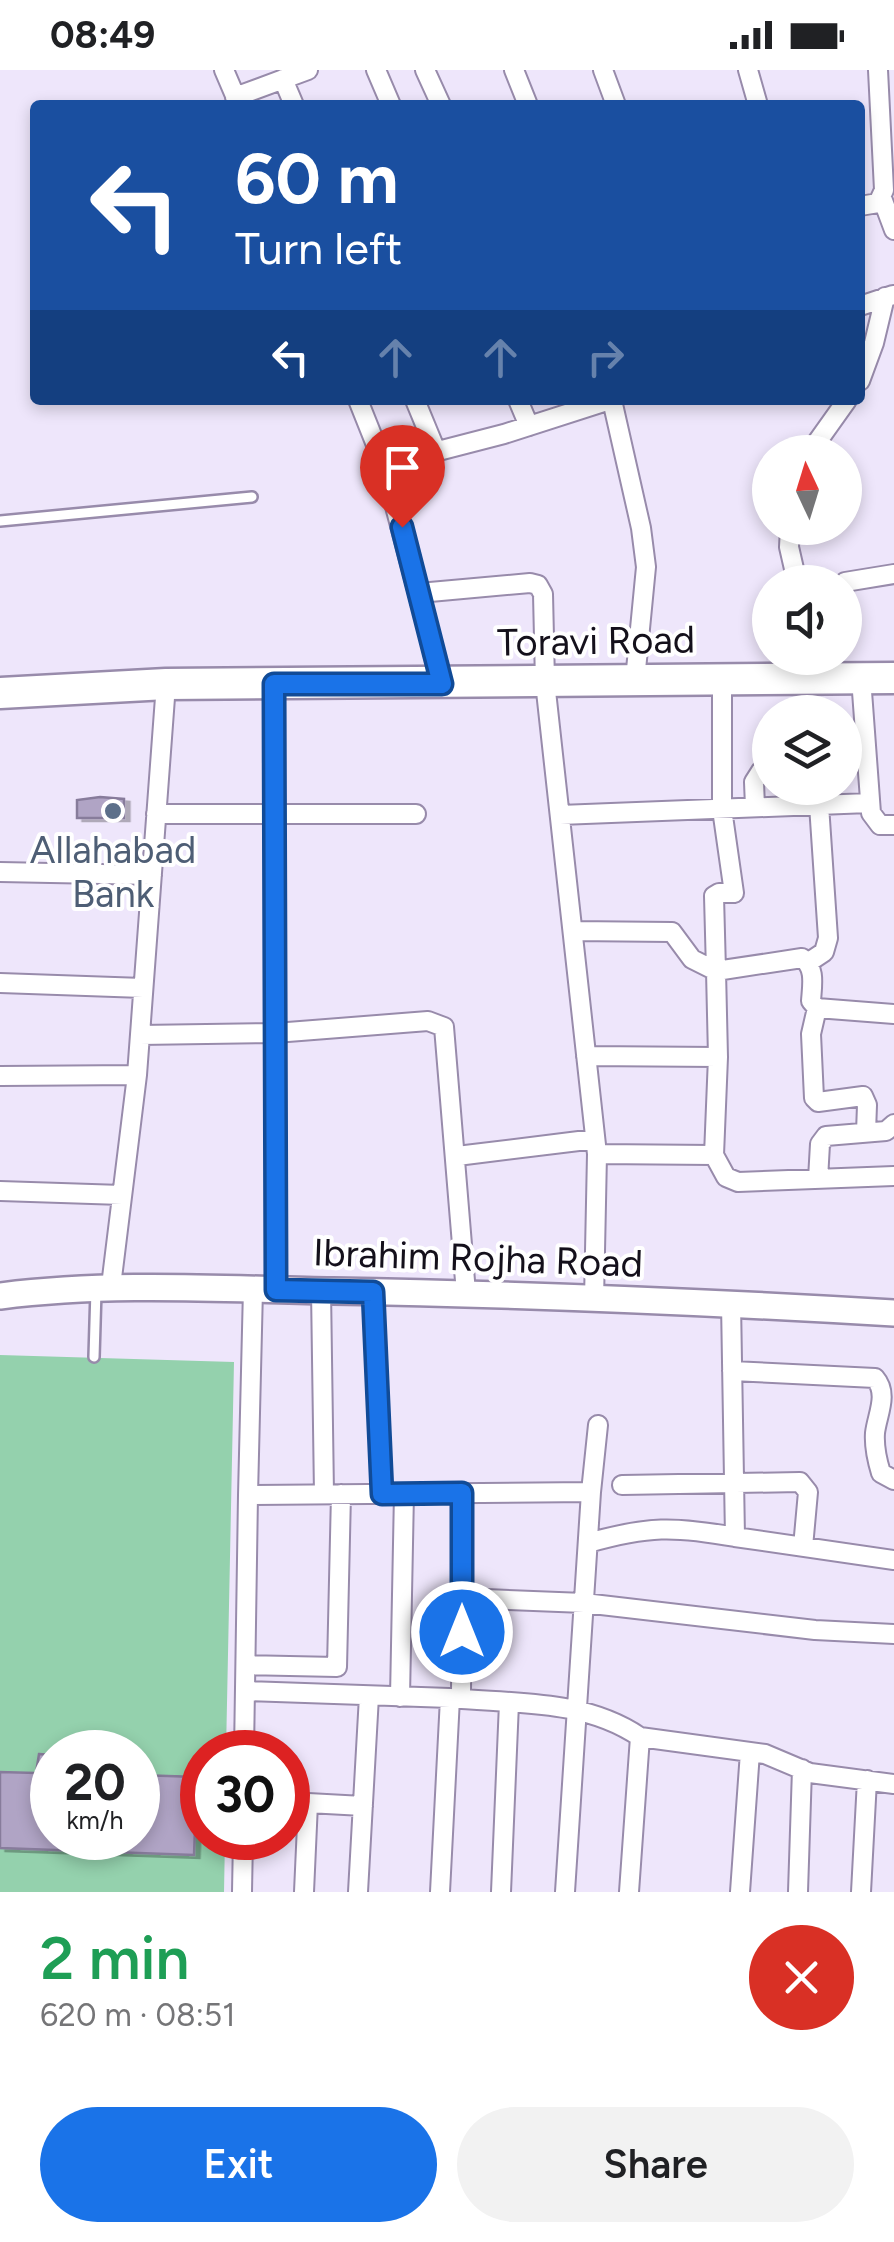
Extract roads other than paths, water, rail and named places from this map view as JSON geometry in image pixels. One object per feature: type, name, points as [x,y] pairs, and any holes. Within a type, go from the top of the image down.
[{"type":"main road","name":"Toravi Road","points":[[0,693],[166,684],[442,684],[722,679],[753,675]]},
{"type":"main road","name":"Toravi Road","points":[[844,675],[894,678]]},
{"type":"street","points":[[224,70],[237,100]]},
{"type":"street","points":[[239,100],[308,70]]},
{"type":"street","points":[[376,70],[389,100]]},
{"type":"street","points":[[424,70],[439,100]]},
{"type":"street","points":[[514,70],[526,100]]},
{"type":"street","points":[[603,70],[614,100]]},
{"type":"street","points":[[878,70],[882,198],[894,230]]},
{"type":"street","points":[[751,71],[757,100]]},
{"type":"street","points":[[283,79],[292,100]]},
{"type":"street","points":[[865,205],[878,204],[882,198]]},
{"type":"street","points":[[865,304],[889,296]]},
{"type":"street","points":[[865,368],[889,296]]},
{"type":"street","points":[[360,405],[384,466],[442,684]]},
{"type":"street","points":[[417,405],[436,451]]},
{"type":"street","points":[[520,405],[529,426]]},
{"type":"street","points":[[384,466],[529,426],[579,405]]},
{"type":"street","points":[[612,405],[641,528],[646,567],[636,680]]},
{"type":"street","points":[[822,435],[844,405]]},
{"type":"street","points":[[862,579],[894,574]]},
{"type":"street","points":[[419,593],[538,585],[542,594],[545,682],[596,1146],[594,1300]]},
{"type":"street","points":[[861,678],[869,803],[873,820],[880,825],[894,825]]},
{"type":"street","points":[[722,679],[722,808],[734,893],[719,892],[714,896],[718,1057],[714,1155],[726,1177],[738,1182],[894,1176]]},
{"type":"street","points":[[104,1286],[122,1195],[137,1075],[166,684]]},
{"type":"street","points":[[244,1730],[248,1495],[264,1289],[275,1033],[274,684]]},
{"type":"street","points":[[862,764],[866,764]]},
{"type":"street","points":[[862,803],[869,803]]},
{"type":"street","points":[[560,815],[819,805],[828,938],[824,952],[809,962]]},
{"type":"street","points":[[156,814],[416,814]]},
{"type":"street","points":[[0,872],[152,876]]},
{"type":"street","points":[[572,931],[672,932],[692,959],[716,971],[802,958],[809,962],[811,1001],[817,1008],[894,1014]]},
{"type":"street","points":[[0,982],[143,988]]},
{"type":"street","points":[[817,1008],[811,1034],[814,1098],[828,1102],[863,1096],[867,1105],[866,1132]]},
{"type":"street","points":[[140,1036],[275,1033],[438,1022],[446,1035],[466,1293]]},
{"type":"street","points":[[586,1056],[718,1057]]},
{"type":"street","points":[[0,1076],[137,1075]]},
{"type":"street","points":[[818,1179],[818,1156],[826,1136],[886,1131],[894,1124]]},
{"type":"street","points":[[457,1156],[596,1146],[714,1155]]},
{"type":"street","points":[[0,1191],[122,1195]]},
{"type":"street","name":"Ibrahim Rojha Road","points":[[0,1296],[104,1286],[321,1290],[731,1303],[894,1313]]},
{"type":"street","points":[[246,1666],[337,1667],[333,1494],[321,1290]]},
{"type":"street","points":[[373,1292],[382,1494]]},
{"type":"street","points":[[731,1303],[735,1537]]},
{"type":"street","points":[[732,1371],[875,1378],[881,1385],[882,1396],[875,1435],[876,1455],[881,1473],[894,1480]]},
{"type":"street","points":[[565,1892],[598,1425]]},
{"type":"street","points":[[622,1485],[800,1482],[808,1492],[803,1547]]},
{"type":"street","points":[[248,1495],[591,1492]]},
{"type":"street","points":[[440,1892],[462,1598],[462,1493]]},
{"type":"street","points":[[400,1696],[404,1494]]},
{"type":"street","points":[[588,1543],[635,1530],[681,1528],[894,1560]]},
{"type":"street","points":[[462,1598],[584,1603],[815,1630],[894,1634]]},
{"type":"street","points":[[245,1692],[400,1696],[577,1708],[620,1723],[640,1736],[764,1754],[802,1770],[894,1784]]},
{"type":"street","points":[[358,1892],[369,1696]]},
{"type":"street","points":[[501,1892],[510,1703]]},
{"type":"street","points":[[630,1892],[640,1736]]},
{"type":"street","points":[[740,1892],[750,1752]]},
{"type":"street","points":[[798,1892],[802,1770]]},
{"type":"street","points":[[861,1892],[867,1780]]},
{"type":"street","points":[[310,1804],[363,1806]]},
{"type":"street","points":[[242,1892],[243,1860]]},
{"type":"street","points":[[304,1892],[305,1860]]},
{"type":"lane","points":[[0,520],[252,496]]},
{"type":"lane","points":[[94,1357],[104,1286]]},
{"type":"place","name":"Allahabad Bank","points":[[113,811]]}]
